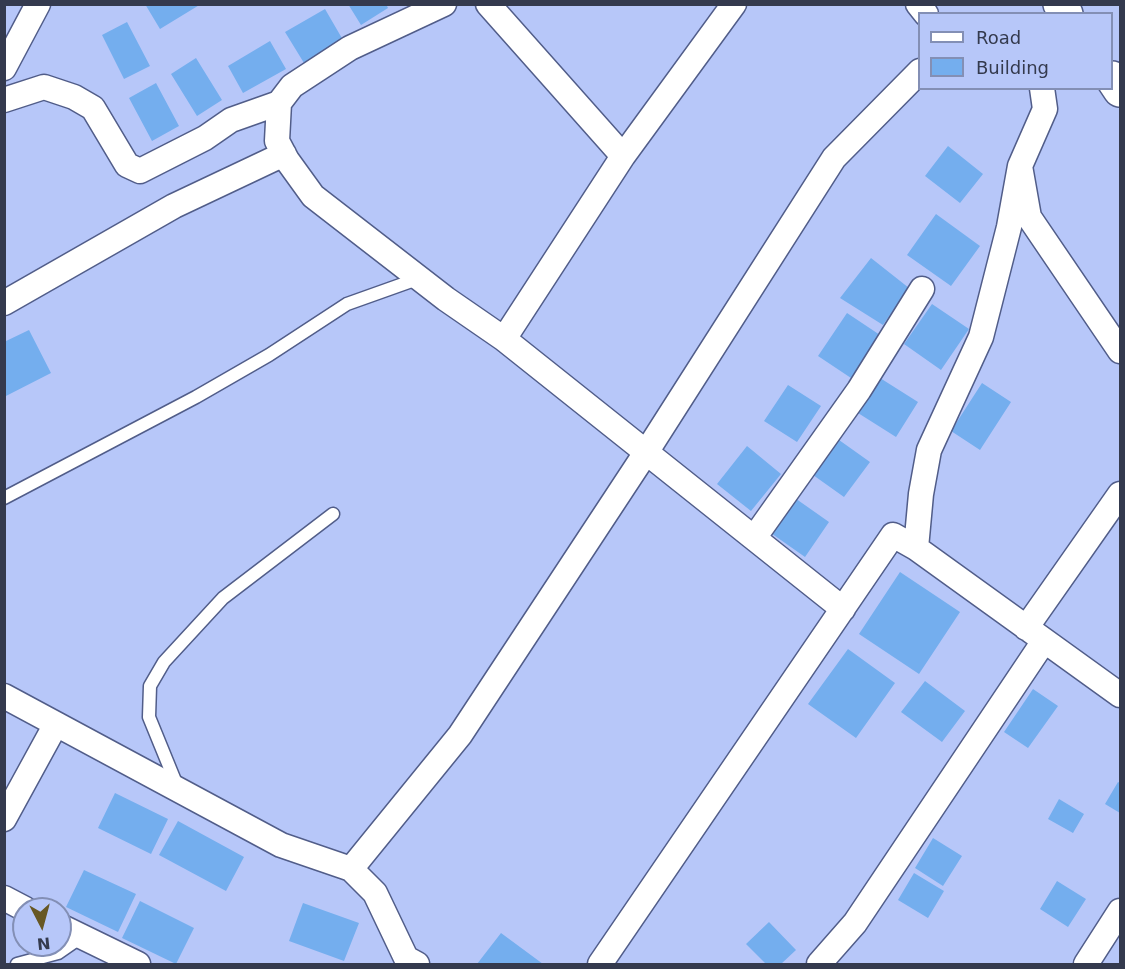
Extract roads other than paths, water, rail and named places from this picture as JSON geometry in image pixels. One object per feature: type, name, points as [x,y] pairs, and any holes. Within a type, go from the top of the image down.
[{"type":"street","points":[[4,68],[38,4]]},
{"type":"street","points":[[444,4],[350,48],[292,86],[279,103],[277,141],[284,154],[314,196],[504,339],[843,609]]},
{"type":"street","points":[[488,4],[623,156]]},
{"type":"street","points":[[504,339],[623,156],[734,4]]},
{"type":"street","points":[[351,869],[459,735],[647,451],[834,158],[918,73]]},
{"type":"street","points":[[4,100],[44,87],[74,97],[93,108],[127,165],[140,171],[205,138],[231,120],[279,103]]},
{"type":"street","points":[[916,548],[921,494],[929,450],[981,337],[1009,226],[1020,166],[1045,109],[1042,90]]},
{"type":"street","points":[[4,303],[174,206],[284,154]]},
{"type":"street","points":[[1020,166],[1029,217],[1120,351]]},
{"type":"street","points":[[754,538],[859,390],[922,289]]},
{"type":"street","points":[[819,964],[855,923],[1120,494]]},
{"type":"street","points":[[600,964],[893,536],[916,548],[1120,695]]},
{"type":"street","points":[[4,696],[281,845],[351,869],[375,893],[405,958],[417,964]]},
{"type":"street","points":[[4,819],[56,724]]},
{"type":"street","points":[[1086,964],[1120,911]]},
{"type":"street","points":[[72,931],[138,964]]},
{"type":"lane","points":[[4,498],[196,397],[269,355],[348,304],[420,278]]},
{"type":"lane","points":[[179,791],[149,717],[148,701],[155,678],[176,647],[223,598],[333,514]]},
{"type":"lane","points":[[17,964],[43,957]]}]
